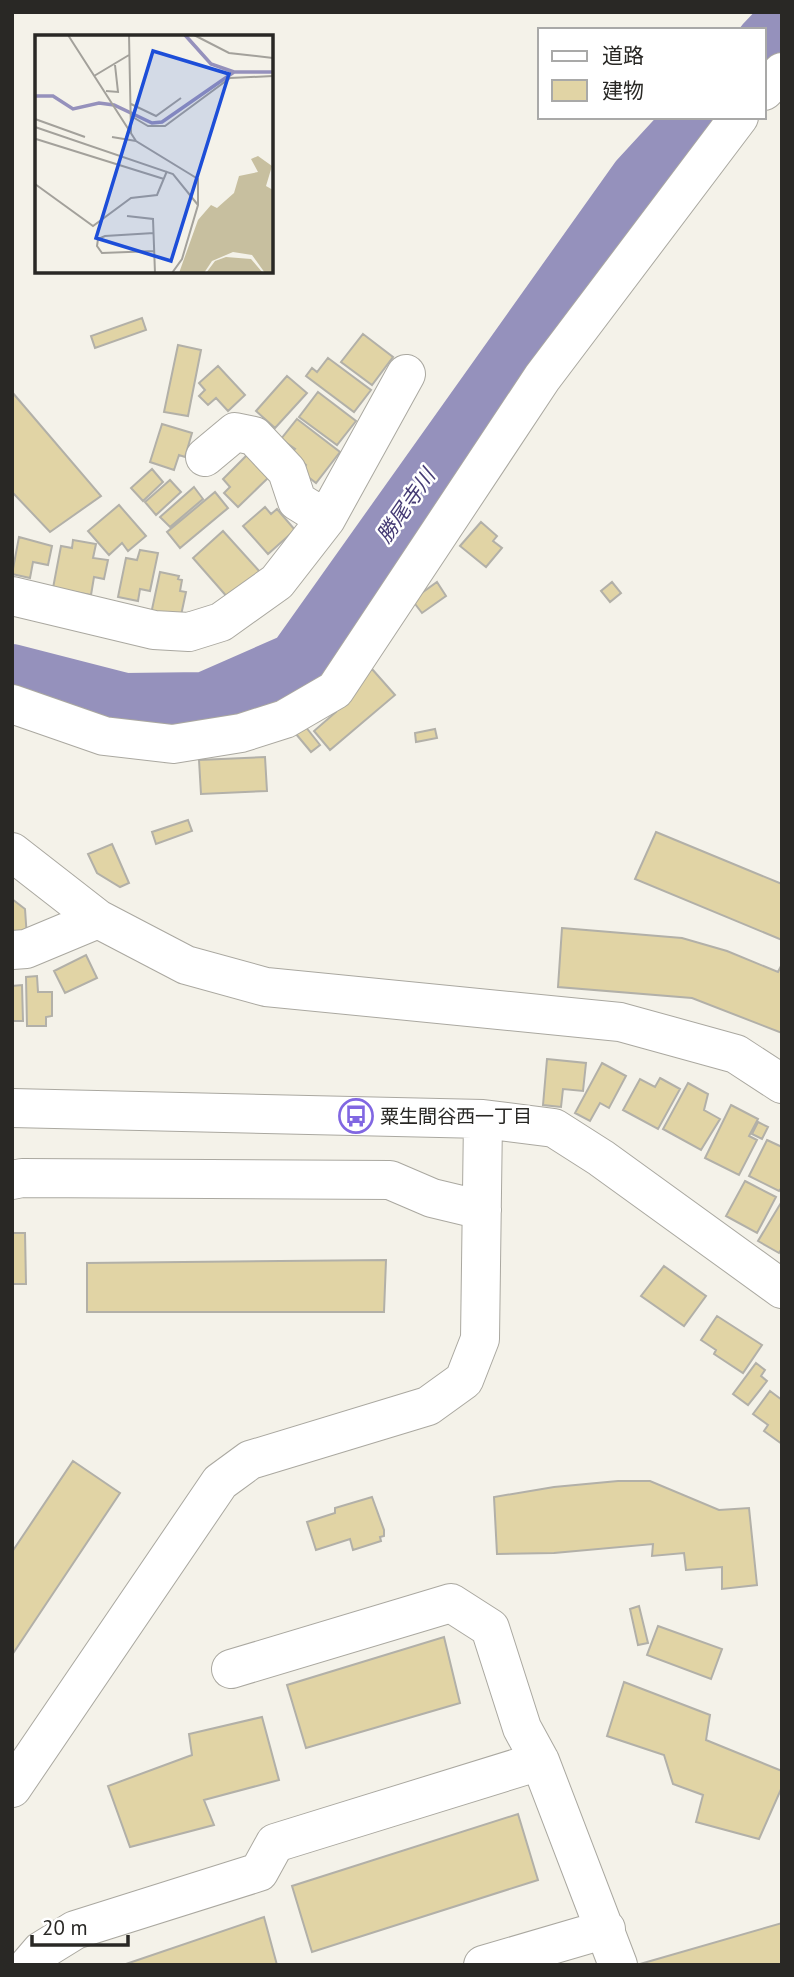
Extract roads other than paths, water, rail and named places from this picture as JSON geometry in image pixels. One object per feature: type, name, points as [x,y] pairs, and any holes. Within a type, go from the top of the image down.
[{"type":"street","points":[[766,89],[782,72]]},
{"type":"street","points":[[12,704],[104,736],[173,744],[241,733],[285,719],[335,690],[542,378],[737,119]]},
{"type":"street","points":[[12,596],[154,630],[190,632],[221,622],[277,582],[326,519],[406,374]]},
{"type":"street","points":[[213,438],[235,432],[254,436],[287,471],[297,502],[326,519]]},
{"type":"street","points":[[12,825],[18,856],[98,919],[186,965],[266,987],[620,1023],[736,1054],[782,1084]]},
{"type":"street","points":[[12,950],[26,950],[98,919]]},
{"type":"street","points":[[12,1108],[483,1119],[554,1128],[601,1158],[782,1289]]},
{"type":"street","points":[[12,1788],[220,1482],[250,1460],[428,1406],[464,1380],[480,1339],[483,1119]]},
{"type":"street","points":[[12,1180],[390,1180],[432,1198],[482,1210]]},
{"type":"street","points":[[231,1669],[451,1603],[490,1628],[522,1728],[540,1761],[618,1965]]},
{"type":"street","points":[[29,1965],[41,1951],[75,1930],[259,1871],[275,1843],[540,1761]]},
{"type":"street","points":[[483,1965],[606,1928]]},
{"type":"waterway","name":"勝尾寺川","points":[[766,42],[782,25]]},
{"type":"waterway","name":"勝尾寺川","points":[[12,673],[125,702],[205,701],[296,661],[638,180],[694,119]]},
{"type":"place","name":"粟生間谷西一丁目","points":[[356,1116]]}]
